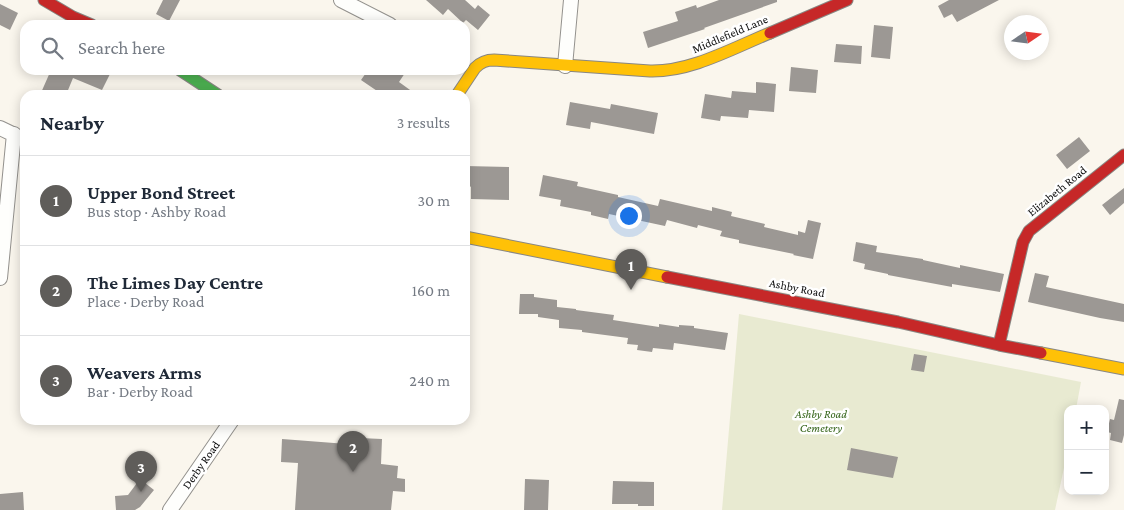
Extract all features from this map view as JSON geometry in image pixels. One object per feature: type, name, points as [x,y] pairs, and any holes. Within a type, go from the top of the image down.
[{"type":"main road","points":[[44,0],[80,20]]},
{"type":"main road","name":"Middlefield Lane","points":[[470,70],[481,62],[494,60],[664,72],[678,70],[847,0]]},
{"type":"main road","points":[[188,75],[210,90]]},
{"type":"main road","name":"Middlefield Lane","points":[[459,90],[465,75]]},
{"type":"main road","name":"Elizabeth Road","points":[[999,344],[1023,242],[1029,231],[1124,155]]},
{"type":"main road","name":"Ashby Road","points":[[470,238],[898,322],[1124,369]]},
{"type":"street","points":[[341,0],[380,20]]},
{"type":"street","points":[[565,66],[571,0]]},
{"type":"street","points":[[0,128],[19,137],[0,278]]},
{"type":"street","name":"Derby Road","points":[[170,510],[229,425]]},
{"type":"green space","name":"Ashby Road Cemetery","points":[[739,314],[1081,382],[1077,405],[1064,405],[1064,468],[1055,510],[722,510]]},
{"type":"building","points":[[163,0],[180,0],[170,20],[156,14]]},
{"type":"building","points":[[426,0],[465,0],[475,9],[478,5],[490,15],[478,30],[470,23],[470,20],[460,20],[448,9],[443,15]]},
{"type":"building","points":[[719,0],[777,0],[777,2],[648,48],[643,32],[678,21],[675,12],[696,5],[697,8]]},
{"type":"building","points":[[949,0],[999,0],[957,22],[952,14],[944,18],[938,6]]},
{"type":"building","points":[[0,4],[18,13],[10,30],[0,25]]},
{"type":"building","points":[[874,25],[893,27],[890,59],[871,57]]},
{"type":"building","points":[[836,44],[862,46],[861,64],[834,62]]},
{"type":"building","points":[[791,67],[818,70],[816,93],[789,91]]},
{"type":"building","points":[[49,75],[110,75],[102,90],[73,78],[68,90],[42,90]]},
{"type":"building","points":[[364,75],[404,75],[399,82],[410,90],[376,90],[361,80]]},
{"type":"building","points":[[756,82],[776,84],[774,112],[749,110],[748,118],[721,116],[720,121],[701,118],[705,94],[731,98],[732,91],[756,93]]},
{"type":"building","points":[[570,102],[610,109],[611,104],[658,113],[654,134],[591,122],[590,129],[566,125]]},
{"type":"building","points":[[1079,137],[1090,151],[1067,169],[1056,155]]},
{"type":"building","points":[[470,166],[509,167],[509,200],[471,199]]},
{"type":"building","points":[[543,175],[578,182],[577,186],[658,206],[660,199],[712,211],[712,207],[732,212],[731,216],[765,224],[764,227],[798,235],[798,231],[805,233],[808,220],[821,223],[813,259],[739,243],[739,240],[720,236],[722,231],[698,225],[697,228],[667,220],[665,226],[609,214],[608,219],[591,215],[591,212],[560,206],[561,200],[539,196]]},
{"type":"building","points":[[1124,188],[1124,203],[1110,215],[1102,205]]},
{"type":"building","points":[[856,242],[877,246],[876,252],[923,259],[960,268],[960,265],[1004,274],[1000,292],[952,284],[952,287],[864,269],[865,264],[853,261]]},
{"type":"building","points":[[1035,273],[1049,276],[1046,287],[1124,304],[1124,322],[1028,302]]},
{"type":"building","points":[[520,294],[534,294],[534,297],[557,300],[557,307],[614,315],[613,320],[659,327],[659,324],[679,327],[679,325],[694,326],[694,328],[728,333],[725,350],[674,343],[673,350],[653,348],[652,352],[637,350],[638,345],[627,344],[628,338],[559,328],[559,320],[538,317],[538,314],[519,314]]},
{"type":"building","points":[[914,354],[927,356],[924,372],[911,370]]},
{"type":"building","points":[[1119,399],[1124,400],[1124,435],[1122,443],[1110,440],[1109,423],[1110,419],[1114,420]]},
{"type":"building","points":[[360,438],[382,439],[381,464],[398,466],[397,478],[405,479],[405,492],[393,491],[391,510],[295,510],[298,463],[281,462],[282,439],[360,445]]},
{"type":"building","points":[[851,448],[898,457],[893,478],[847,470]]},
{"type":"building","points":[[140,479],[154,490],[140,507],[135,510],[116,510],[115,496],[128,495]]},
{"type":"building","points":[[525,479],[549,480],[548,510],[524,510]]},
{"type":"building","points":[[613,481],[654,482],[654,506],[612,504]]},
{"type":"building","points":[[23,492],[24,510],[0,510],[0,494]]},
{"type":"traffic: fast","points":[[188,75],[210,90]]},
{"type":"traffic: slow","points":[[460,90],[475,68],[488,60],[650,71],[665,70],[681,68],[711,58],[770,33]]},
{"type":"traffic: slow","points":[[470,238],[667,277]]},
{"type":"traffic: slow","points":[[1041,353],[1124,369]]},
{"type":"traffic: jam","points":[[44,0],[80,20]]},
{"type":"traffic: jam","points":[[770,33],[847,0]]},
{"type":"traffic: jam","points":[[999,345],[1023,242],[1029,231],[1124,155]]},
{"type":"traffic: jam","points":[[667,277],[898,322],[1041,353]]},
{"type":"place","name":"Upper Bond Street","points":[[631,290]]},
{"type":"place","name":"The Limes Day Centre","points":[[353,472]]},
{"type":"place","name":"Weavers Arms","points":[[141,492]]}]
